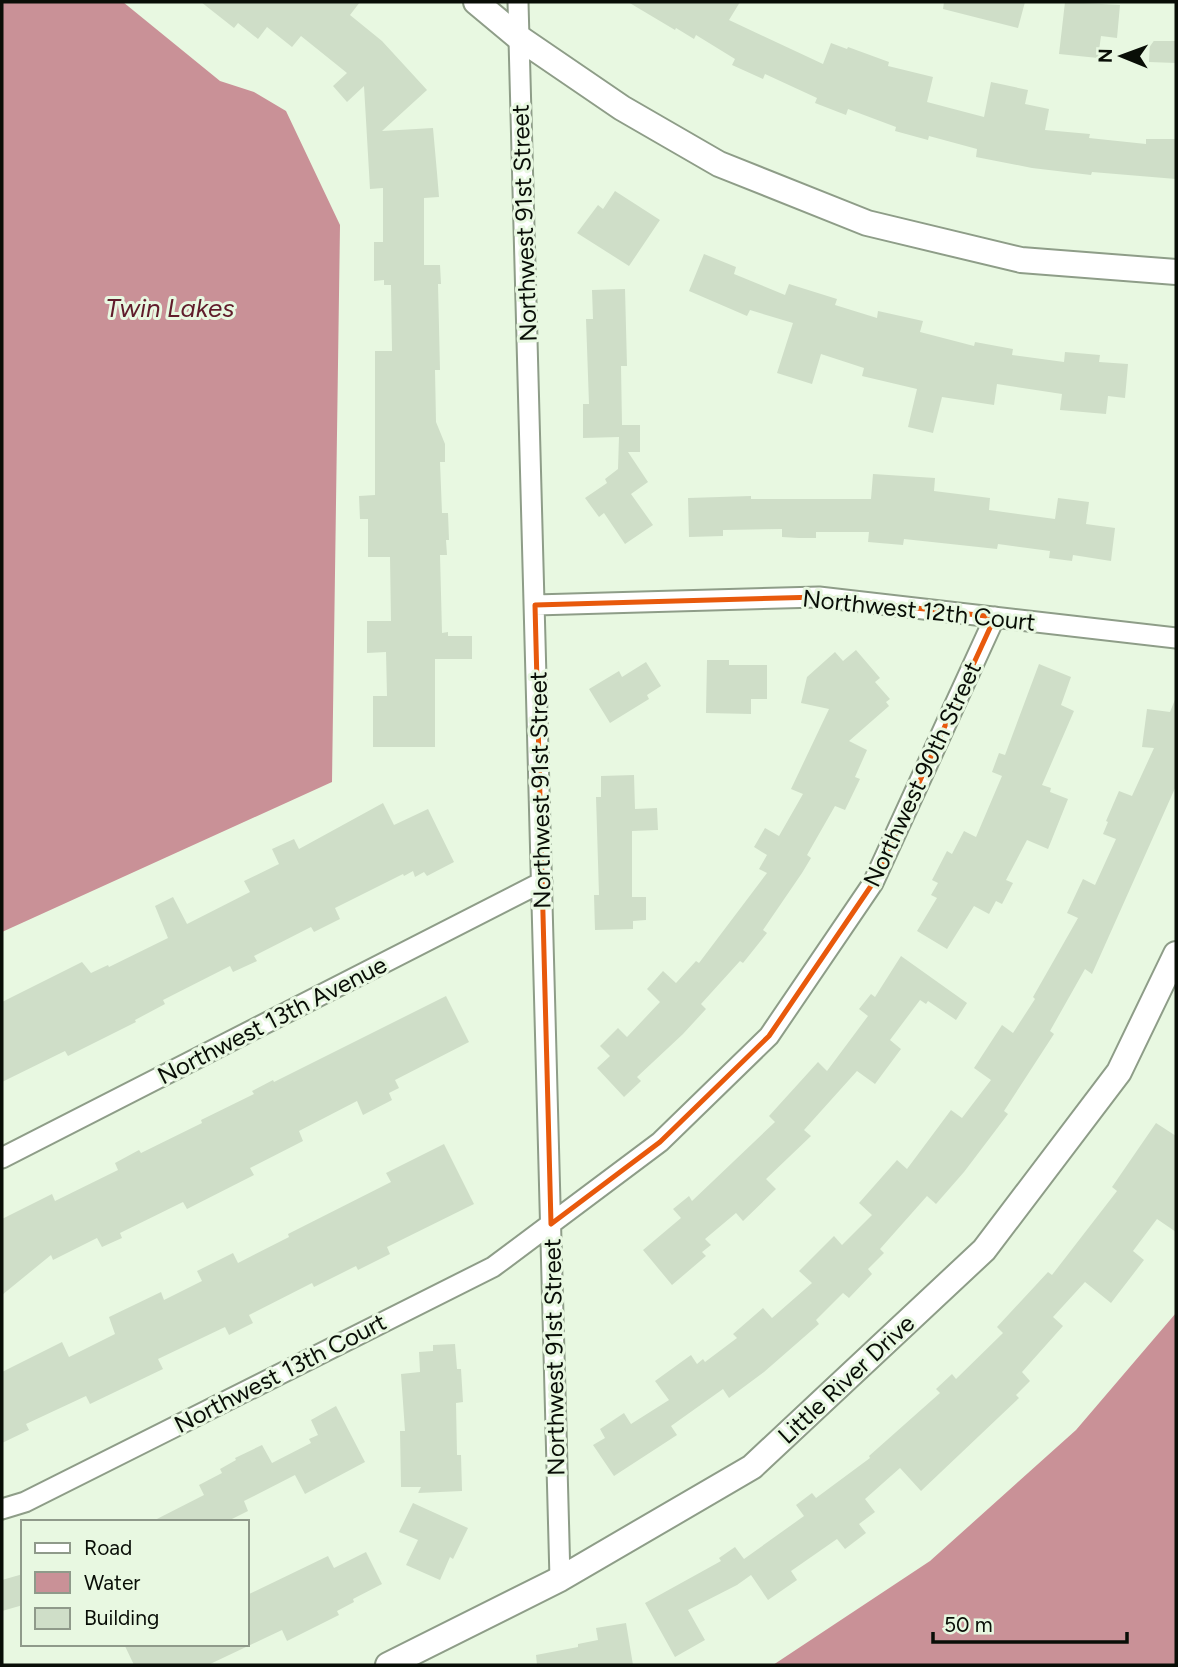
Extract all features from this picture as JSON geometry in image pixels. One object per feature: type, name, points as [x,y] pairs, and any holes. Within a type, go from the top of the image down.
[{"type":"street","points":[[476,2],[518,37],[622,108],[719,164],[867,223],[1021,260],[1176,272]]},
{"type":"street","name":"Northwest 91st Street","points":[[518,2],[559,1579]]},
{"type":"street","name":"Northwest 12th Court","points":[[535,605],[819,597],[1176,638]]},
{"type":"street","name":"Northwest 90th Street","points":[[551,1224],[660,1142],[769,1036],[873,883],[995,617]]},
{"type":"street","name":"Northwest 13th Avenue","points":[[2,1158],[542,882]]},
{"type":"street","name":"Little River Drive","points":[[388,1665],[559,1579],[752,1467],[984,1250],[1119,1072],[1176,954]]},
{"type":"street","name":"Northwest 13th Court","points":[[2,1509],[25,1502],[494,1267],[551,1224]]},
{"type":"highlighted area","points":[[819,597],[995,617],[873,883],[769,1036],[660,1142],[551,1224],[542,882],[535,605]]},
{"type":"water","name":"Twin Lakes","points":[[2,2],[123,2],[220,81],[254,92],[286,111],[340,225],[332,782],[2,932]]},
{"type":"water","points":[[1176,1313],[1176,1665],[773,1665],[930,1561],[1076,1430]]},
{"type":"building","points":[[201,2],[360,2],[350,15],[382,41],[427,90],[382,131],[433,128],[437,173],[439,197],[424,198],[424,265],[440,265],[441,284],[438,284],[440,370],[435,370],[436,422],[445,444],[445,462],[440,462],[442,513],[448,513],[449,540],[446,540],[447,555],[440,555],[442,633],[448,632],[448,636],[472,636],[472,659],[435,659],[435,747],[373,747],[373,696],[387,696],[386,652],[367,653],[367,621],[391,621],[390,557],[368,557],[368,519],[360,519],[359,496],[375,495],[375,351],[392,351],[391,285],[384,285],[384,280],[374,281],[374,242],[383,242],[383,188],[370,189],[364,86],[347,102],[333,86],[347,73],[301,36],[292,47],[267,27],[258,39],[238,23],[234,28]]},
{"type":"building","points":[[628,2],[740,2],[729,20],[823,64],[831,43],[889,62],[888,66],[933,77],[927,102],[984,117],[991,82],[1028,90],[1025,104],[1049,109],[1045,130],[1090,134],[1089,138],[1146,144],[1146,139],[1176,139],[1176,179],[1092,172],[1091,175],[1032,168],[976,157],[977,149],[929,136],[928,140],[895,131],[896,127],[848,109],[846,115],[815,103],[817,98],[765,74],[763,79],[732,65],[735,59],[696,35],[694,39],[676,28],[675,30]]},
{"type":"building","points":[[944,2],[1025,2],[1018,28],[943,9]]},
{"type":"building","points":[[1065,2],[1120,5],[1117,38],[1101,36],[1098,58],[1059,54]]},
{"type":"building","points":[[1150,41],[1176,41],[1176,63],[1149,62]]},
{"type":"building","points":[[615,191],[660,220],[629,266],[577,233],[598,205],[603,209]]},
{"type":"building","points":[[704,254],[736,267],[734,274],[785,295],[789,284],[837,299],[835,305],[877,318],[878,311],[923,321],[920,332],[974,346],[975,342],[1013,349],[1012,355],[1064,362],[1065,352],[1100,355],[1099,362],[1128,364],[1125,398],[1108,396],[1106,414],[1060,410],[1062,394],[997,384],[994,405],[942,397],[933,433],[908,427],[917,389],[862,376],[864,368],[821,354],[812,384],[777,373],[793,323],[750,310],[747,316],[689,291]]},
{"type":"building","points":[[625,289],[627,366],[621,366],[622,425],[640,425],[640,452],[628,452],[648,482],[631,494],[653,525],[625,544],[604,513],[599,517],[585,498],[607,483],[605,479],[618,469],[619,437],[583,438],[583,404],[589,404],[586,319],[593,319],[592,290]]},
{"type":"building","points":[[873,474],[935,478],[934,491],[990,498],[989,510],[1055,519],[1058,498],[1089,502],[1086,524],[1115,528],[1111,561],[1073,555],[1072,561],[1049,558],[1050,551],[998,544],[997,549],[904,539],[903,545],[868,542],[869,532],[816,532],[816,538],[799,538],[782,537],[782,529],[723,530],[723,536],[689,537],[688,498],[751,496],[751,499],[871,499]]},
{"type":"building","points":[[856,650],[880,678],[875,682],[890,699],[886,702],[889,706],[849,741],[867,750],[855,777],[860,779],[845,810],[835,806],[807,855],[811,858],[763,930],[767,933],[743,963],[740,961],[701,1004],[706,1009],[637,1077],[641,1081],[624,1097],[597,1068],[610,1056],[600,1046],[618,1028],[627,1037],[660,1002],[647,989],[663,971],[676,983],[696,961],[699,963],[767,873],[759,869],[767,855],[754,847],[765,828],[779,836],[803,794],[791,789],[829,709],[801,703],[807,677],[835,652],[843,661]]},
{"type":"building","points":[[707,660],[729,660],[729,665],[767,665],[767,699],[751,699],[751,714],[706,713]]},
{"type":"building","points":[[646,662],[661,686],[647,695],[649,699],[610,723],[589,689],[619,671],[622,677]]},
{"type":"building","points":[[1039,664],[1071,677],[1061,705],[1074,711],[1042,785],[1051,788],[1050,792],[1068,799],[1048,849],[1027,840],[1006,880],[1013,883],[1002,904],[996,901],[989,914],[974,906],[947,949],[917,931],[937,898],[931,895],[938,883],[932,880],[947,851],[952,854],[964,831],[976,837],[1002,776],[992,772],[999,753],[1005,755]]},
{"type":"building","points":[[1176,697],[1176,786],[1092,974],[1085,969],[1050,1031],[1054,1034],[1004,1111],[1008,1114],[936,1204],[927,1196],[880,1249],[884,1253],[868,1269],[872,1274],[849,1298],[843,1293],[816,1320],[819,1324],[764,1372],[729,1398],[723,1389],[671,1426],[677,1435],[614,1476],[593,1445],[605,1438],[600,1429],[624,1413],[631,1424],[669,1400],[655,1381],[691,1355],[697,1364],[703,1359],[705,1362],[737,1338],[733,1334],[763,1308],[772,1318],[812,1283],[799,1271],[834,1236],[842,1245],[872,1215],[859,1203],[897,1160],[907,1169],[951,1110],[962,1118],[991,1080],[974,1068],[1002,1025],[1013,1033],[1035,999],[1033,997],[1078,918],[1067,913],[1083,879],[1095,885],[1116,839],[1103,834],[1108,822],[1106,821],[1119,791],[1132,796],[1154,748],[1142,747],[1147,709],[1170,712]]},
{"type":"building","points":[[634,775],[635,809],[657,808],[658,830],[632,831],[632,897],[646,897],[646,920],[633,921],[633,929],[595,930],[594,895],[599,895],[596,797],[601,797],[601,776]]},
{"type":"building","points":[[383,803],[394,825],[428,809],[454,862],[427,876],[424,872],[415,877],[413,871],[404,876],[403,874],[335,908],[340,919],[314,932],[311,927],[254,956],[257,961],[233,972],[230,966],[163,1000],[165,1004],[135,1020],[136,1022],[68,1056],[65,1051],[2,1082],[2,1002],[82,962],[91,973],[168,938],[155,906],[173,897],[187,924],[250,892],[244,881],[279,864],[272,849],[294,839],[299,849]]},
{"type":"building","points":[[901,956],[967,1003],[956,1020],[928,1001],[926,1004],[920,1000],[890,1040],[901,1049],[875,1084],[857,1071],[804,1130],[811,1136],[766,1179],[776,1189],[743,1221],[736,1213],[705,1239],[711,1245],[702,1252],[706,1256],[672,1285],[643,1250],[681,1218],[673,1209],[689,1196],[692,1201],[775,1122],[769,1116],[818,1062],[827,1071],[868,1016],[859,1009],[871,994],[875,997]]},
{"type":"building","points":[[446,996],[469,1042],[395,1080],[399,1088],[389,1093],[392,1100],[363,1115],[357,1101],[299,1131],[303,1141],[250,1168],[254,1175],[187,1209],[183,1202],[120,1233],[122,1238],[102,1247],[97,1238],[53,1260],[51,1255],[2,1295],[2,1219],[52,1194],[55,1201],[118,1170],[115,1163],[139,1150],[141,1153],[202,1123],[201,1120],[254,1094],[252,1091],[273,1080],[274,1082]]},
{"type":"building","points":[[1156,1123],[1176,1136],[1176,1232],[1157,1219],[1133,1251],[1144,1260],[1111,1303],[1085,1282],[1053,1317],[1063,1326],[1022,1372],[1030,1381],[1016,1395],[1019,1398],[921,1491],[900,1468],[865,1499],[875,1512],[859,1524],[866,1533],[845,1549],[837,1539],[791,1571],[797,1580],[768,1600],[751,1575],[688,1610],[705,1640],[675,1657],[645,1603],[721,1561],[719,1558],[735,1547],[744,1559],[804,1516],[796,1505],[812,1493],[816,1498],[870,1458],[869,1456],[940,1393],[936,1389],[952,1374],[956,1379],[1003,1333],[997,1327],[1048,1272],[1052,1275],[1117,1191],[1112,1187]]},
{"type":"building","points":[[444,1144],[474,1204],[387,1247],[390,1254],[358,1270],[356,1266],[314,1287],[312,1283],[249,1315],[253,1323],[229,1335],[225,1327],[158,1359],[163,1369],[90,1404],[86,1396],[26,1424],[29,1430],[2,1443],[2,1372],[62,1342],[69,1357],[115,1334],[109,1317],[161,1292],[164,1300],[202,1281],[197,1271],[233,1253],[238,1263],[289,1237],[288,1234],[391,1182],[386,1173]]},
{"type":"building","points":[[455,1344],[457,1369],[461,1369],[463,1402],[456,1403],[457,1455],[461,1455],[462,1491],[418,1493],[421,1487],[401,1487],[400,1431],[405,1431],[401,1374],[420,1372],[419,1352],[433,1351],[433,1345]]},
{"type":"building","points":[[336,1406],[365,1462],[305,1494],[295,1475],[244,1501],[248,1511],[230,1520],[155,1520],[204,1495],[199,1485],[222,1473],[220,1469],[236,1460],[235,1458],[262,1445],[272,1463],[311,1443],[309,1439],[318,1435],[311,1420]]},
{"type":"building","points":[[413,1503],[468,1528],[440,1580],[406,1565],[418,1540],[399,1532]]},
{"type":"building","points":[[366,1552],[382,1584],[353,1599],[354,1602],[337,1611],[339,1615],[287,1641],[282,1630],[208,1665],[134,1665],[125,1646],[248,1646],[248,1595],[328,1556],[334,1568]]},
{"type":"building","points":[[21,1575],[21,1606],[2,1611],[2,1580]]},
{"type":"building","points":[[626,1623],[633,1665],[537,1665],[536,1655],[578,1647],[578,1644],[598,1640],[596,1628]]}]
